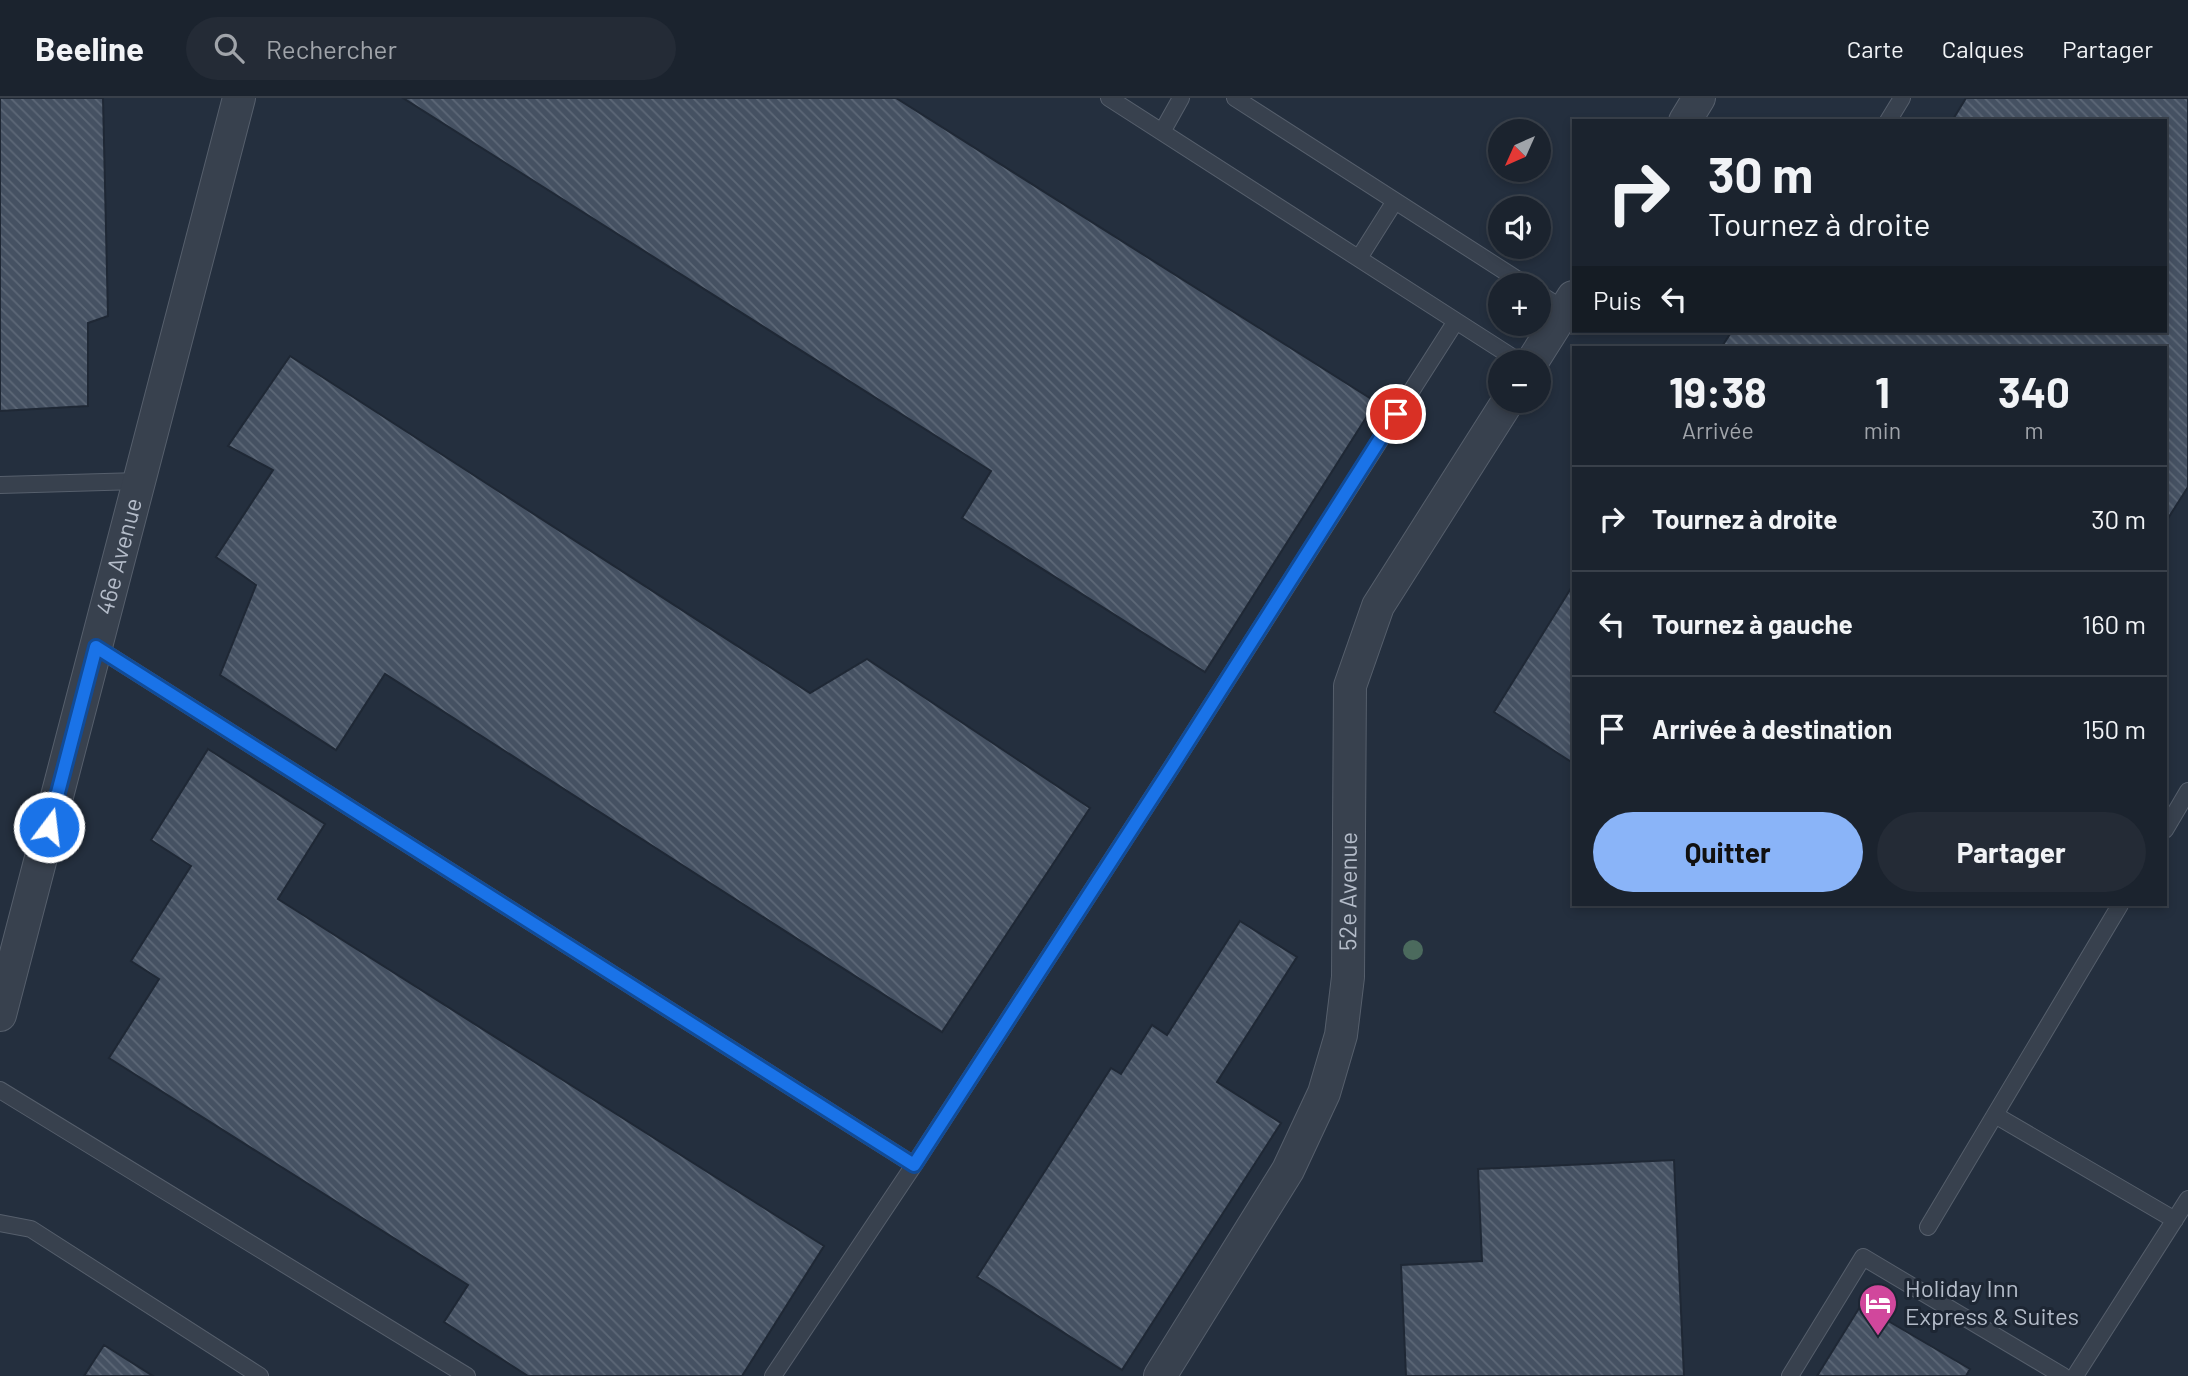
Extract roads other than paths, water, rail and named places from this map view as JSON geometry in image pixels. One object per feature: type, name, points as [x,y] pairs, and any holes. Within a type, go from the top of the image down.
[{"type":"street","name":"46e Avenue","points":[[0,1016],[239,98]]},
{"type":"street","points":[[1686,119],[1699,98]]},
{"type":"street","points":[[1540,350],[1569,303]]},
{"type":"street","name":"52e Avenue","points":[[1160,1376],[1288,1170],[1324,1093],[1341,1035],[1348,976],[1350,686],[1378,606],[1500,413]]},
{"type":"lane","points":[[1109,98],[1502,350]]},
{"type":"lane","points":[[1162,132],[1181,98]]},
{"type":"lane","points":[[1235,98],[1507,273]]},
{"type":"lane","points":[[1889,119],[1902,98]]},
{"type":"lane","points":[[1359,258],[1395,201]]},
{"type":"lane","points":[[1551,297],[1569,303]]},
{"type":"lane","points":[[773,1376],[914,1165],[1456,321]]},
{"type":"lane","points":[[0,485],[139,481]]},
{"type":"lane","points":[[96,647],[914,1165]]},
{"type":"lane","points":[[2167,827],[2188,791]]},
{"type":"lane","points":[[1928,1227],[2119,906]]},
{"type":"lane","points":[[0,1090],[467,1376]]},
{"type":"lane","points":[[1995,1115],[2175,1220]]},
{"type":"lane","points":[[2075,1376],[2188,1199]]},
{"type":"lane","points":[[0,1223],[31,1229],[260,1376]]},
{"type":"lane","points":[[1790,1376],[1863,1257],[2063,1376]]},
{"type":"place","name":"Holiday Inn Express & Suites","points":[[1878,1337]]}]
